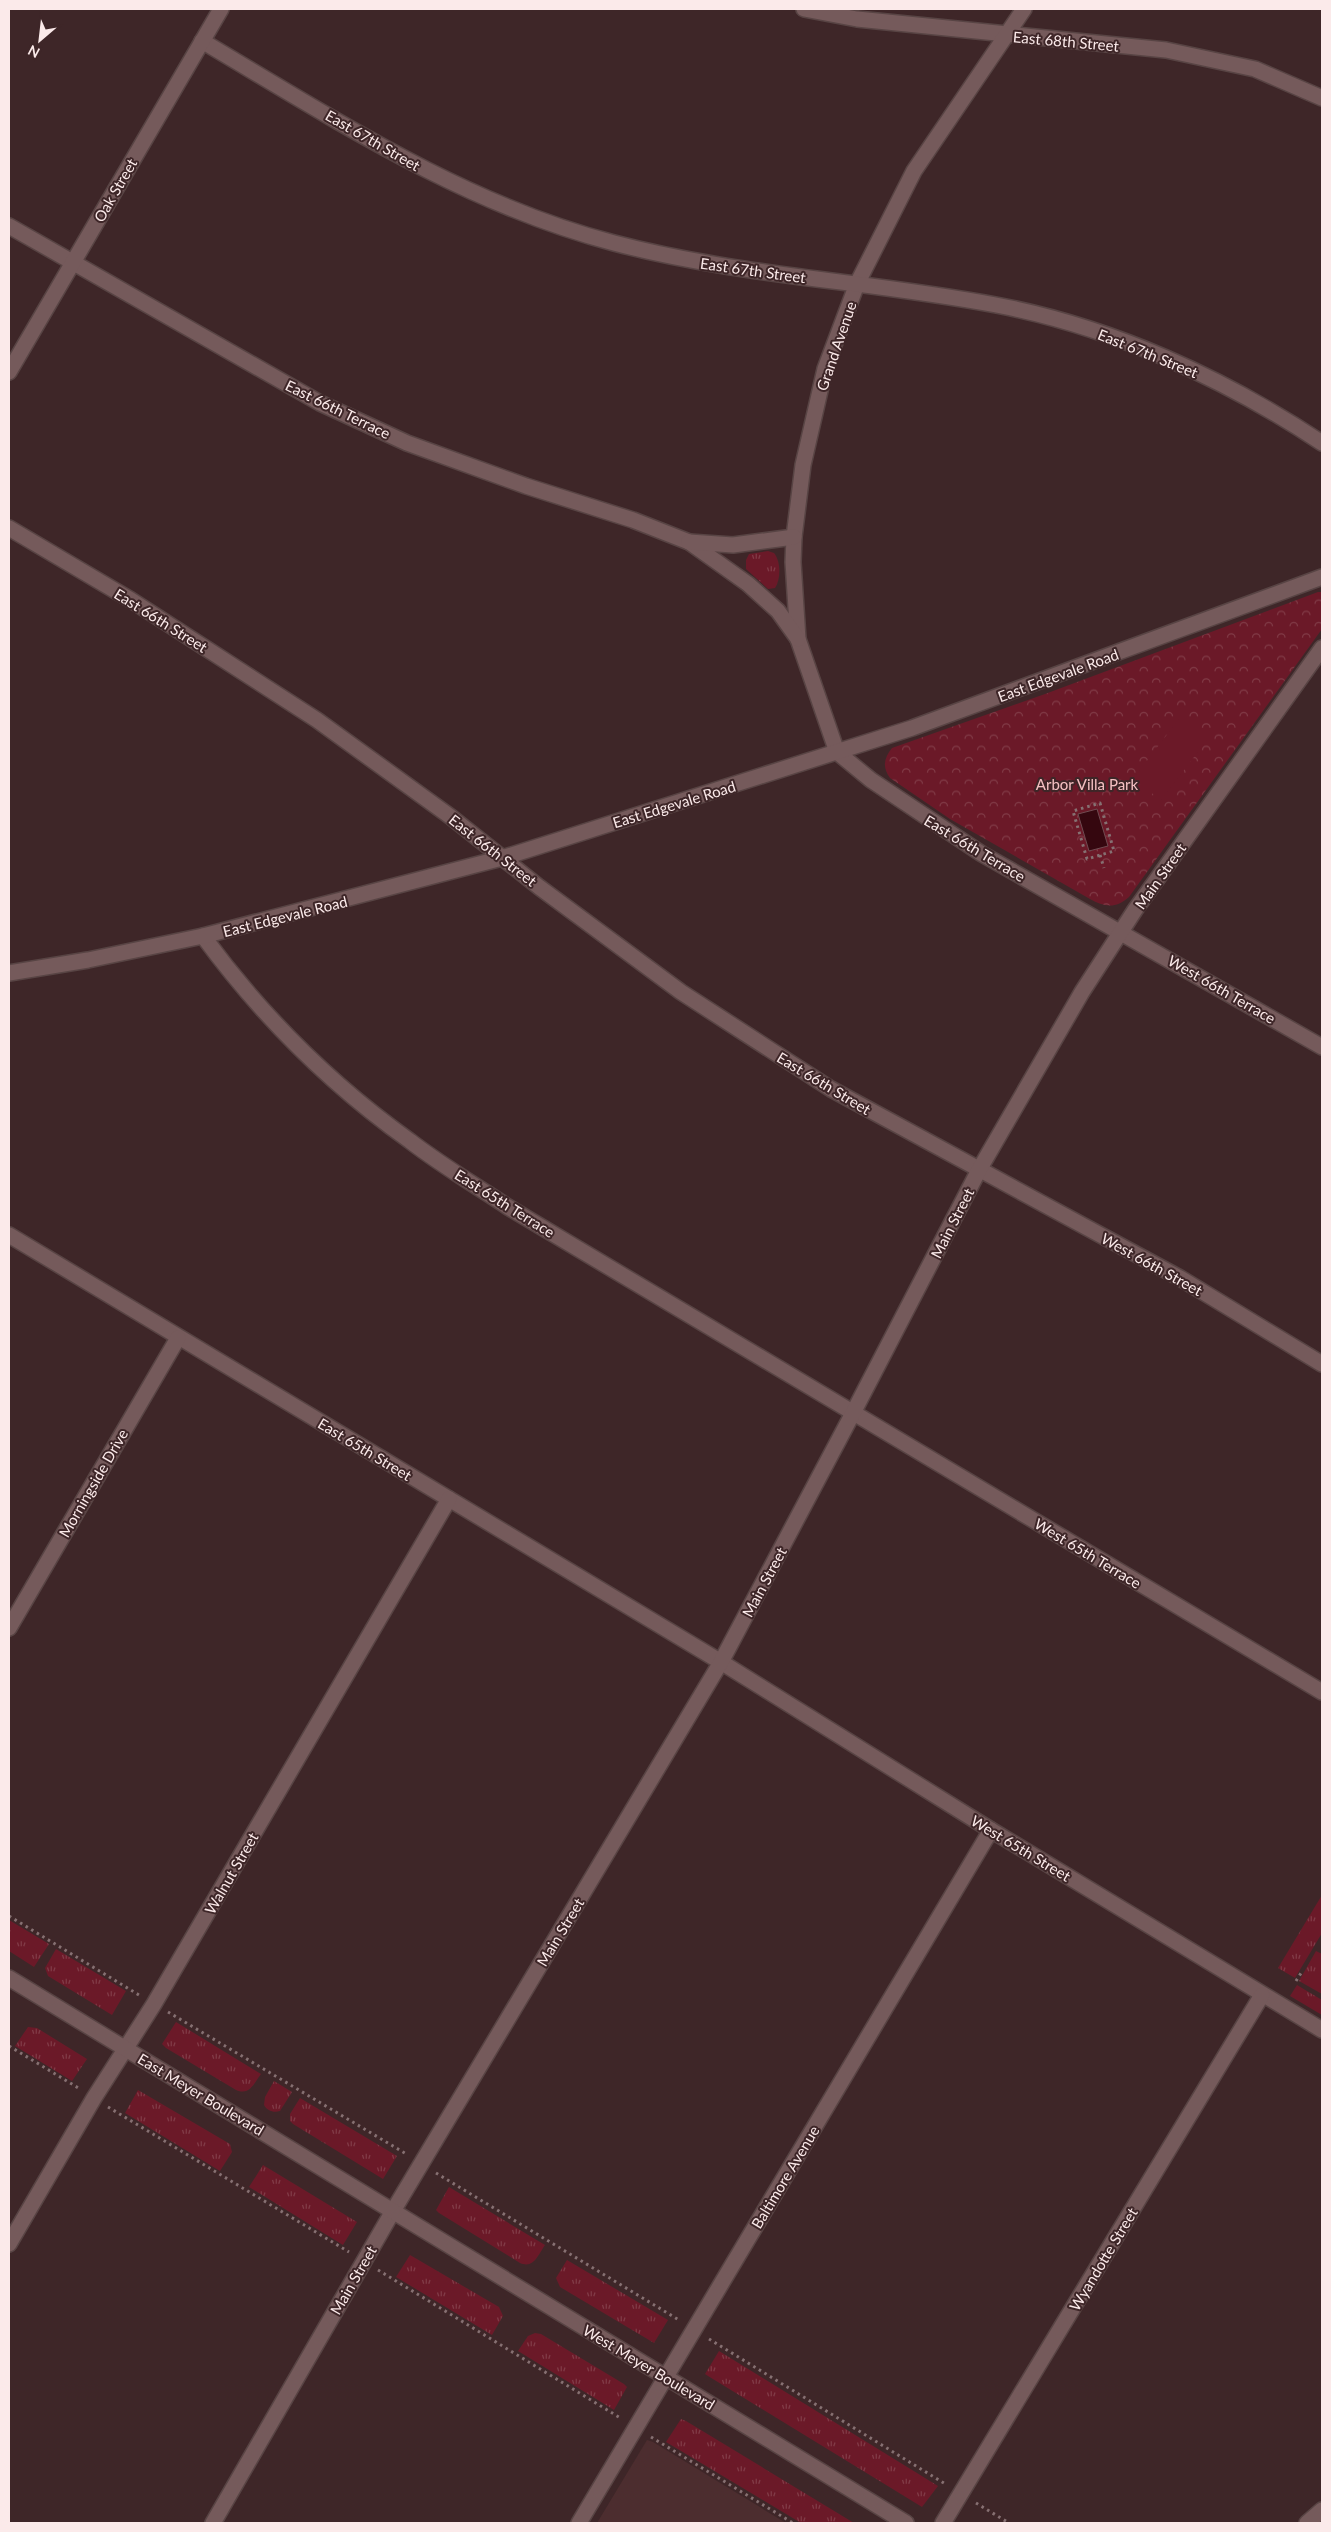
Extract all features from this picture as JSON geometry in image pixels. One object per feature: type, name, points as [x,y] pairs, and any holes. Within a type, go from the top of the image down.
[{"type":"street","name":"Oak Street","points":[[9,372],[221,9]]},
{"type":"street","name":"East 68th Street","points":[[804,9],[856,19],[1004,36],[1166,50],[1255,69],[1322,98]]},
{"type":"street","name":"Grand Avenue","points":[[837,752],[798,639],[793,562],[794,537],[803,465],[825,369],[857,284],[914,171],[1024,9]]},
{"type":"street","name":"East 67th Street","points":[[202,41],[416,166],[483,198],[557,226],[677,258],[997,305],[1087,329],[1171,360],[1254,400],[1322,443]]},
{"type":"street","name":"East 66th Terrace","points":[[9,226],[320,403],[407,443],[526,486],[633,520],[689,542],[748,584],[778,611],[798,639]]},
{"type":"street","name":"East 66th Street","points":[[9,528],[131,600],[317,720],[451,817],[502,858],[681,992],[831,1089],[979,1170]]},
{"type":"street","name":"East 66th Terrace","points":[[689,542],[733,545],[794,537]]},
{"type":"street","name":"East Edgevale Road","points":[[9,972],[88,960],[203,936],[502,858],[922,725],[1322,577]]},
{"type":"street","name":"Main Street","points":[[213,2523],[393,2211],[721,1662],[853,1414],[979,1170],[1082,992],[1121,932],[1322,648]]},
{"type":"street","name":"East 66th Terrace","points":[[837,752],[928,820],[974,849],[1121,932]]},
{"type":"street","name":"West 66th Terrace","points":[[1121,932],[1322,1047]]},
{"type":"street","name":"East 65th Terrace","points":[[203,936],[238,984],[282,1033],[344,1089],[410,1142],[508,1207],[853,1414]]},
{"type":"street","name":"West 66th Street","points":[[979,1170],[1180,1278],[1322,1364]]},
{"type":"street","name":"East 65th Street","points":[[9,1235],[721,1662]]},
{"type":"street","name":"Morningside Drive","points":[[9,1628],[178,1338]]},
{"type":"street","name":"West 65th Terrace","points":[[853,1414],[1322,1692]]},
{"type":"street","name":"Walnut Street","points":[[9,2244],[94,2098],[126,2049],[449,1499]]},
{"type":"street","name":"West 65th Street","points":[[721,1662],[990,1830],[1322,2030]]},
{"type":"street","name":"Baltimore Avenue","points":[[579,2523],[990,1830]]},
{"type":"street","name":"East Meyer Boulevard","points":[[9,1978],[393,2211]]},
{"type":"street","name":"Wyandotte Street","points":[[943,2523],[1262,1994]]},
{"type":"street","name":"West Meyer Boulevard","points":[[393,2211],[906,2523]]},
{"type":"street","points":[[1307,2523],[1322,2510]]},
{"type":"path","points":[[1100,802],[1114,850],[1100,855],[1087,859],[1073,811],[1100,802]]},
{"type":"path","points":[[1100,855],[1104,868]]},
{"type":"path","points":[[9,1916],[142,1997]]},
{"type":"path","points":[[1296,1981],[1303,1970]]},
{"type":"path","points":[[163,2009],[415,2160]]},
{"type":"path","points":[[9,2046],[85,2092]]},
{"type":"path","points":[[106,2105],[353,2254]]},
{"type":"path","points":[[437,2174],[1009,2523]]},
{"type":"path","points":[[380,2271],[793,2523]]},
{"type":"shaded area","points":[[1097,809],[1108,846],[1089,851],[1078,814]]},
{"type":"shaded area","points":[[647,2440],[653,2442],[786,2523],[597,2523]]},
{"type":"green space","points":[[768,551],[774,553],[778,561],[779,570],[775,588],[768,589],[746,569],[746,560],[749,554]]},
{"type":"green space","name":"Arbor Villa Park","points":[[1322,592],[1322,629],[1129,897],[1119,904],[1110,906],[1090,899],[950,819],[890,778],[886,770],[887,755],[892,748],[1045,694]]},
{"type":"green space","points":[[1179,719],[1207,740],[1161,800],[1133,779]]},
{"type":"green space","points":[[1322,1895],[1322,1933],[1295,1978],[1278,1968]]},
{"type":"green space","points":[[9,1920],[49,1944],[34,1967],[9,1951]]},
{"type":"green space","points":[[56,1949],[126,1991],[112,2015],[48,1976],[45,1968]]},
{"type":"green space","points":[[1316,1951],[1322,1954],[1322,1994],[1299,1981]]},
{"type":"green space","points":[[1297,1985],[1322,2000],[1322,2015],[1290,1996]]},
{"type":"green space","points":[[176,2022],[261,2074],[254,2085],[245,2091],[236,2090],[166,2048],[162,2044]]},
{"type":"green space","points":[[28,2027],[37,2028],[87,2059],[72,2081],[15,2046]]},
{"type":"green space","points":[[274,2081],[292,2092],[278,2112],[269,2110],[264,2105],[265,2097]]},
{"type":"green space","points":[[138,2090],[230,2144],[232,2152],[220,2171],[125,2113]]},
{"type":"green space","points":[[300,2098],[397,2156],[383,2179],[293,2124],[290,2121],[290,2114]]},
{"type":"green space","points":[[263,2165],[357,2222],[343,2245],[249,2187]]},
{"type":"green space","points":[[449,2187],[545,2245],[535,2260],[529,2264],[520,2263],[439,2213],[436,2210]]},
{"type":"green space","points":[[410,2255],[499,2307],[503,2316],[492,2335],[396,2277]]},
{"type":"green space","points":[[567,2260],[668,2320],[654,2343],[560,2287],[556,2278]]},
{"type":"green space","points":[[535,2333],[541,2334],[624,2384],[627,2387],[614,2410],[518,2351],[528,2336]]},
{"type":"green space","points":[[719,2351],[938,2486],[922,2507],[708,2376],[705,2374]]},
{"type":"green space","points":[[681,2419],[854,2523],[801,2523],[666,2442]]}]
